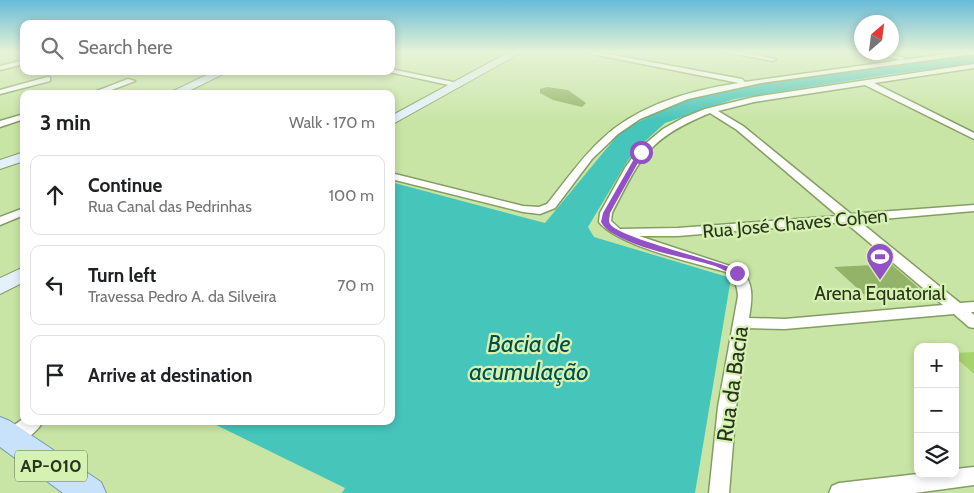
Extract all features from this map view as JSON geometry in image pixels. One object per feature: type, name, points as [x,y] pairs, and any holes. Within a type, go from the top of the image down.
[{"type":"main road","points":[[182,90],[215,75]]},
{"type":"main road","points":[[395,119],[475,75]]},
{"type":"main road","points":[[0,165],[20,158]]},
{"type":"main road","points":[[0,280],[20,273]]},
{"type":"main road","points":[[0,287],[20,274]]},
{"type":"main road","name":"AP-010","points":[[16,430],[90,493]]},
{"type":"street","points":[[412,75],[458,84]]},
{"type":"street","points":[[707,75],[750,83]]},
{"type":"street","points":[[395,177],[523,210],[540,211],[551,206],[601,144],[637,117],[692,94],[750,83],[763,78],[789,75]]},
{"type":"street","points":[[616,232],[605,222],[606,213],[641,152],[676,124],[712,110],[759,98],[915,75]]},
{"type":"street","points":[[0,92],[47,78]]},
{"type":"street","points":[[105,90],[131,81]]},
{"type":"street","points":[[865,82],[974,136]]},
{"type":"street","points":[[712,110],[740,128],[974,323]]},
{"type":"street","points":[[0,124],[20,117]]},
{"type":"street","name":"Rua José Chaves Cohen","points":[[616,232],[669,233],[974,208]]},
{"type":"street","points":[[0,221],[20,213]]},
{"type":"street","name":"Rua da Bacia","points":[[616,232],[665,250],[721,265],[741,276],[745,296],[727,407],[719,493]]},
{"type":"street","points":[[741,323],[785,324],[974,307]]},
{"type":"street","points":[[839,493],[974,476]]},
{"type":"green space","points":[[547,87],[568,90],[586,103],[582,107],[553,100],[540,93],[540,89]]},
{"type":"green space","name":"Arena Equatorial","points":[[891,264],[927,295],[871,301],[834,267]]},
{"type":"water","name":"Bacia de acumulação","points":[[819,75],[886,75],[734,99],[665,123],[628,160],[588,227],[594,237],[731,278],[695,493],[342,493],[345,488],[216,425],[395,425],[395,183],[545,223],[621,131],[669,106],[705,94],[768,82]]},
{"type":"building","points":[[974,352],[974,374],[959,361],[959,353]]},
{"type":"place","name":"Arena Equatorial","points":[[880,281]]},
{"type":"route","points":[[641,152],[606,213],[605,222],[608,227],[645,244],[721,265],[737,273]]}]
